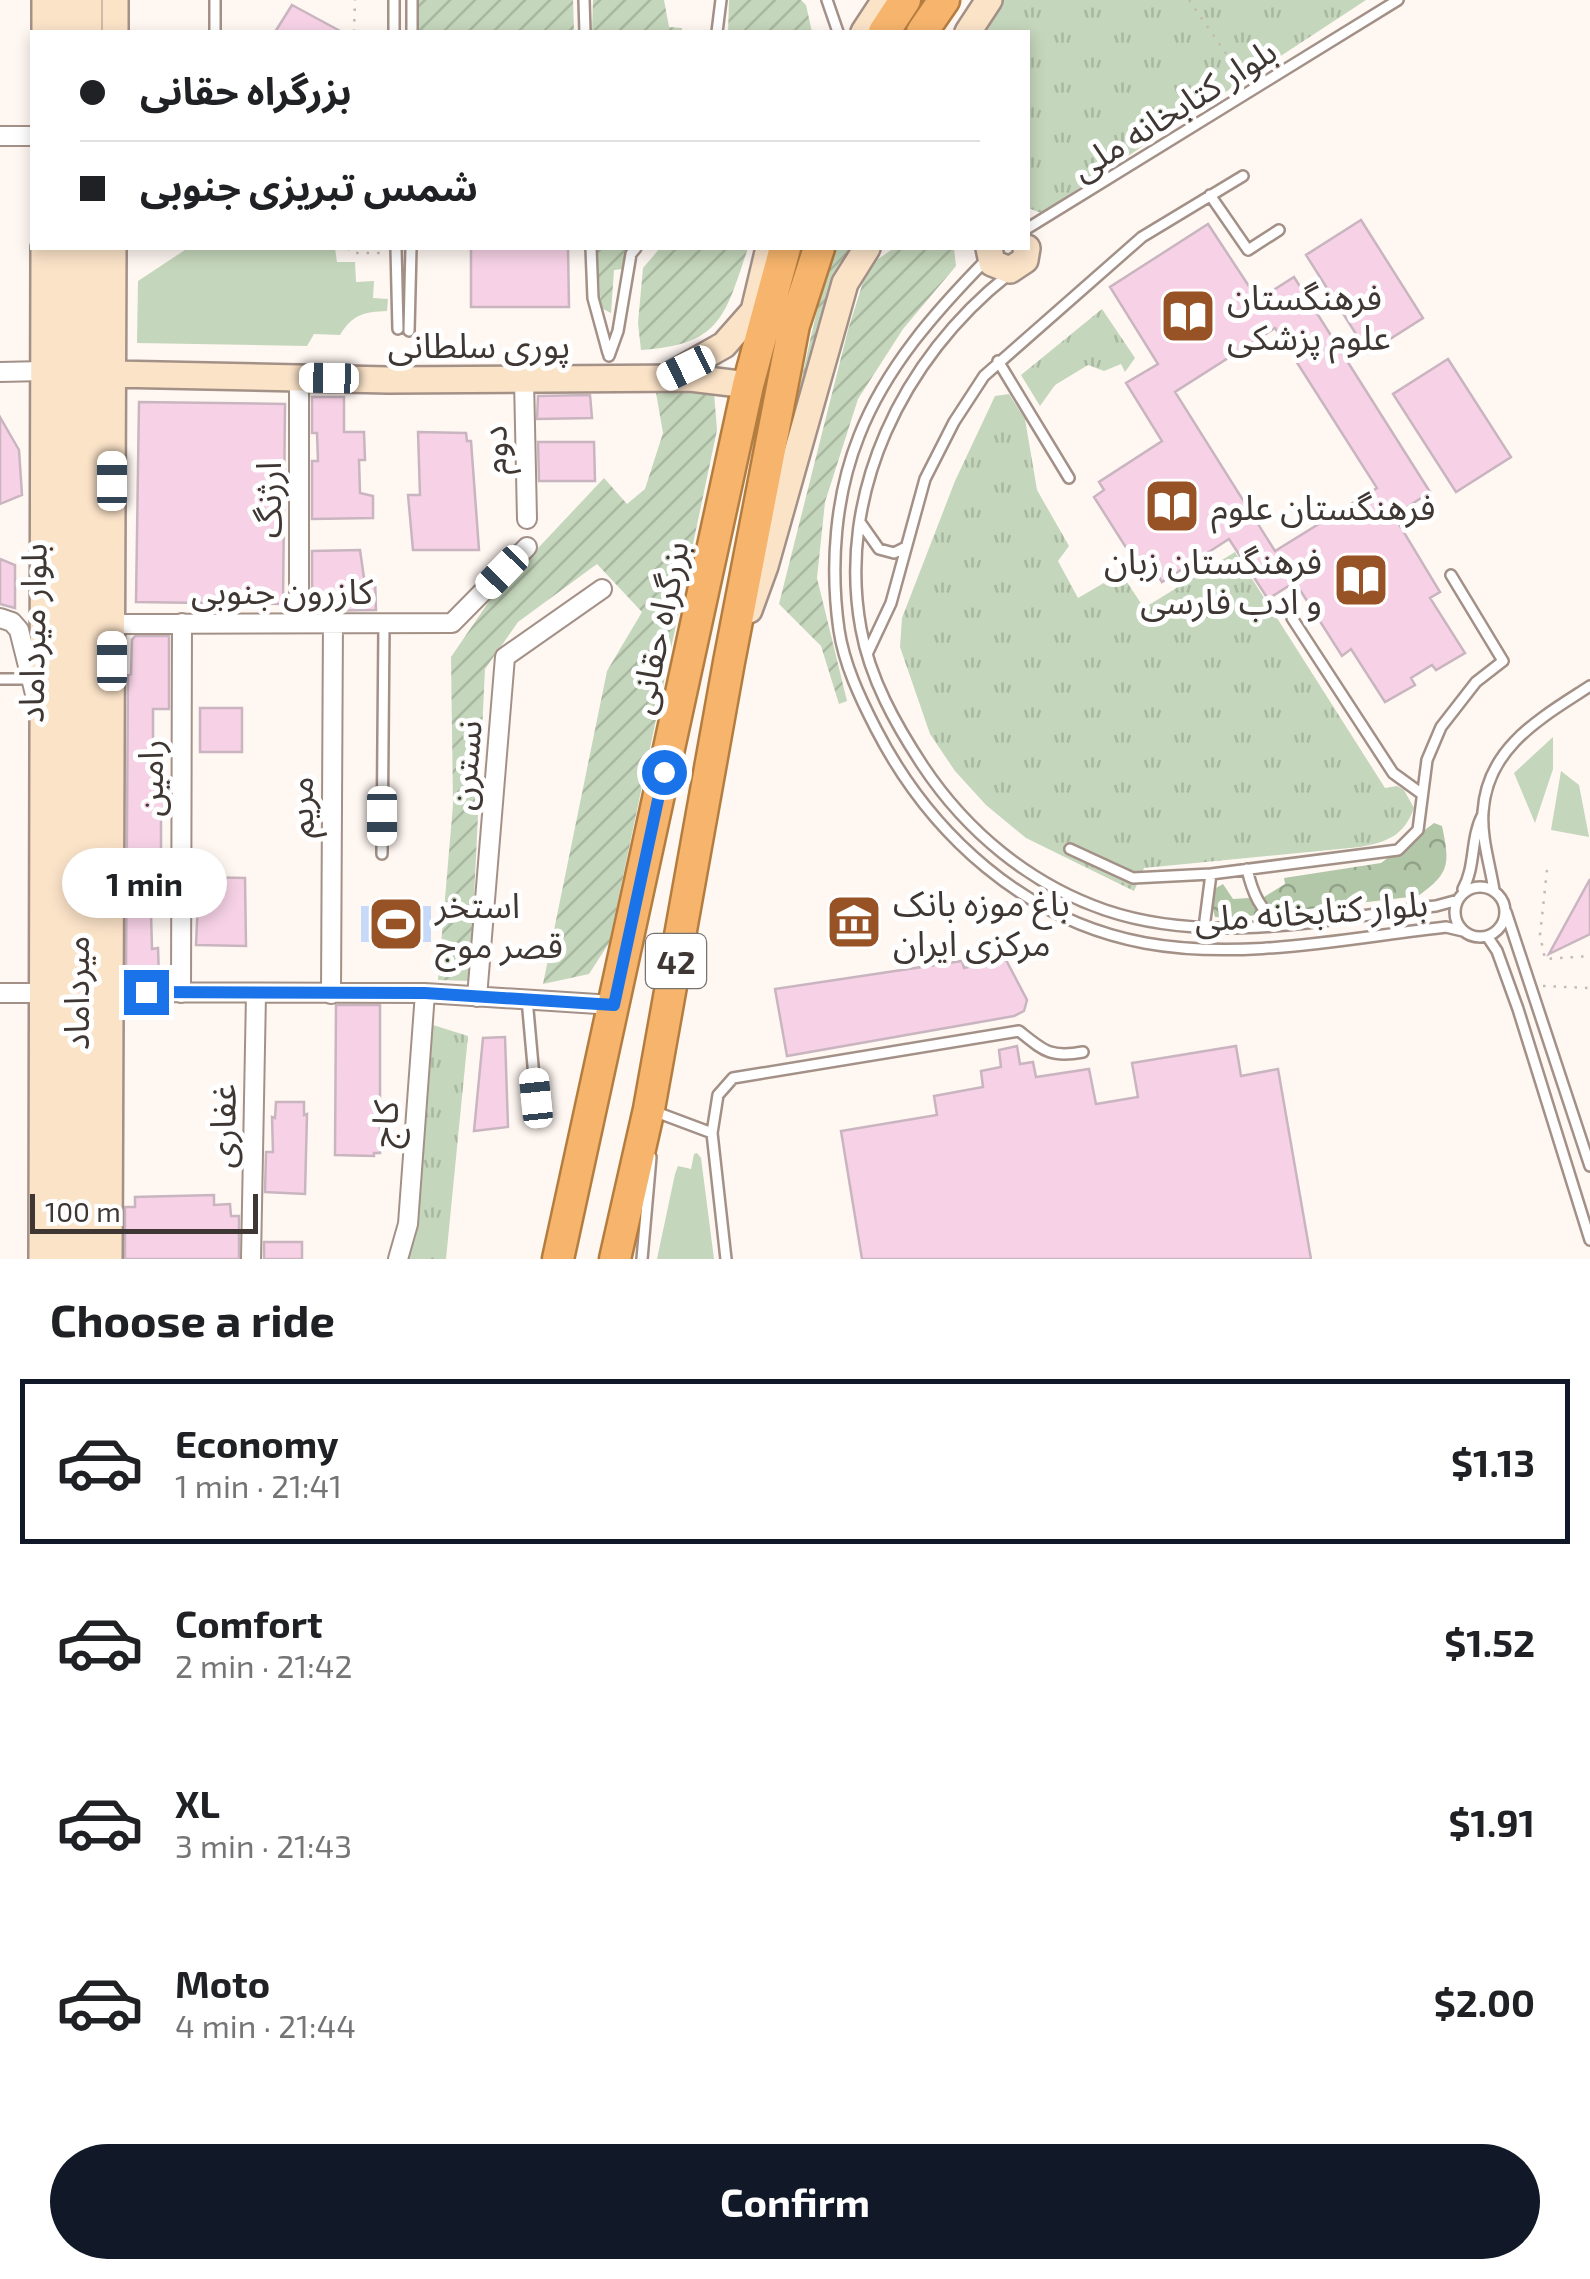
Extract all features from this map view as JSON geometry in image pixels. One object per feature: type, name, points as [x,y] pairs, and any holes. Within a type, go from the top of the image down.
[{"type":"highway","points":[[885,30],[906,0]]},
{"type":"highway","points":[[923,30],[944,0]]},
{"type":"highway","name":"بزرگراه حقانی","points":[[558,1259],[748,385],[784,250]]},
{"type":"highway","name":"42","points":[[616,1259],[649,1109],[794,325],[818,250]]},
{"type":"main road","points":[[70,0],[70,30]]},
{"type":"main road","points":[[89,0],[89,30]]},
{"type":"main road","points":[[114,30],[115,0]]},
{"type":"main road","points":[[865,30],[886,0]]},
{"type":"main road","points":[[969,30],[989,0]]},
{"type":"main road","name":"میرداماد","points":[[42,1259],[44,250]]},
{"type":"main road","name":"بلوار میرداماد","points":[[62,1259],[69,250]]},
{"type":"main road","name":"بلوار میرداماد","points":[[84,1259],[88,250]]},
{"type":"main road","name":"میرداماد","points":[[109,1259],[114,250]]},
{"type":"main road","points":[[665,378],[724,345],[754,311],[769,250]]},
{"type":"main road","points":[[729,662],[765,566],[845,283],[866,250]]},
{"type":"main road","points":[[987,251],[1003,270],[1024,256]]},
{"type":"main road","name":"پوری سلطانی","points":[[113,374],[665,378],[748,385]]},
{"type":"main road","points":[[43,867],[62,935]]},
{"type":"street","points":[[0,136],[30,136]]},
{"type":"street","points":[[0,372],[44,371]]},
{"type":"street","name":"ارژنگ","points":[[299,378],[299,622]]},
{"type":"street","name":"دوم","points":[[524,379],[527,519]]},
{"type":"street","name":"کازرون جنوبی","points":[[112,624],[452,622],[528,546]]},
{"type":"street","name":"نسترن","points":[[478,996],[505,657],[602,589]]},
{"type":"street","points":[[0,618],[12,622],[19,630],[43,717]]},
{"type":"street","name":"مریم","points":[[331,994],[333,621]]},
{"type":"street","name":"رامین","points":[[181,993],[182,623]]},
{"type":"street","points":[[110,992],[425,993],[614,1005]]},
{"type":"street","points":[[0,993],[42,993]]},
{"type":"street","name":"کاج","points":[[398,1259],[408,1224],[425,993]]},
{"type":"street","name":"غفارى","points":[[251,1259],[256,994]]},
{"type":"lane","points":[[215,0],[215,30]]},
{"type":"lane","points":[[394,0],[394,30]]},
{"type":"lane","points":[[412,0],[412,30]]},
{"type":"lane","points":[[584,0],[584,30]]},
{"type":"lane","points":[[717,30],[722,0]]},
{"type":"lane","points":[[828,0],[837,30]]},
{"type":"lane","name":"بلوار کتابخانه ملی","points":[[1030,227],[1398,0]]},
{"type":"lane","points":[[868,652],[891,603],[926,479],[970,395],[998,361],[1142,238],[1243,176]]},
{"type":"lane","points":[[1210,195],[1248,250],[1279,230]]},
{"type":"lane","points":[[396,250],[398,329]]},
{"type":"lane","points":[[409,331],[411,250]]},
{"type":"lane","points":[[591,250],[592,298],[609,356],[634,250]]},
{"type":"lane","name":"بلوار کتابخانه ملی","points":[[987,251],[918,334],[885,384],[859,436],[839,506],[835,572],[840,633],[858,695],[906,780],[955,841],[997,878],[1044,907],[1096,930],[1144,943],[1203,950],[1273,947],[1446,927],[1463,930]]},
{"type":"lane","name":"بلوار کتابخانه ملی","points":[[1024,256],[979,298],[936,347],[904,395],[879,444],[860,522],[856,572],[861,629],[878,687],[905,739],[934,782],[970,826],[1010,860],[1054,888],[1148,922],[1204,928],[1283,924],[1436,906],[1459,898]]},
{"type":"lane","points":[[998,361],[1069,478]]},
{"type":"lane","points":[[860,522],[879,549],[894,553],[904,548]]},
{"type":"lane","points":[[1070,848],[1133,878],[1211,874],[1398,850],[1418,830],[1427,760],[1441,727],[1476,682],[1503,660],[1452,575]]},
{"type":"lane","points":[[1292,618],[1393,773],[1422,794]]},
{"type":"lane","points":[[382,854],[384,622]]},
{"type":"lane","points":[[0,679],[32,679]]},
{"type":"lane","points":[[1506,912],[1500,927],[1487,936],[1470,935],[1455,916],[1469,880],[1477,825],[1490,777],[1509,745],[1531,724],[1590,686]]},
{"type":"lane","points":[[1483,814],[1494,890],[1500,896],[1532,985],[1590,1166]]},
{"type":"lane","points":[[1248,869],[1252,893],[1273,920],[1283,924]]},
{"type":"lane","points":[[1204,928],[1211,874]]},
{"type":"lane","points":[[1459,898],[1472,887],[1494,890]]},
{"type":"lane","points":[[1334,918],[1336,940]]},
{"type":"lane","points":[[1487,936],[1497,951],[1518,1009],[1590,1240]]},
{"type":"lane","points":[[526,1000],[536,1098]]},
{"type":"lane","points":[[726,1259],[712,1133],[718,1095],[733,1078],[1019,1030],[1047,1052],[1060,1056],[1083,1052]]},
{"type":"lane","points":[[642,1259],[652,1171],[649,1109],[712,1133]]},
{"type":"path","points":[[354,30],[355,0]]},
{"type":"path","points":[[1189,0],[1252,91]]},
{"type":"path","points":[[350,250],[396,250]]},
{"type":"path","points":[[1547,870],[1540,935],[1545,959],[1590,956]]},
{"type":"path","points":[[1532,985],[1590,988]]},
{"type":"green space","points":[[419,0],[573,0],[574,30],[418,30]]},
{"type":"green space","points":[[593,0],[664,0],[669,27],[682,28],[682,30],[592,30]]},
{"type":"green space","points":[[729,0],[801,0],[806,5],[812,30],[728,30]]},
{"type":"green space","points":[[1000,0],[1366,0],[1041,213],[1030,209],[1030,30],[980,30]]},
{"type":"green space","points":[[185,250],[335,250],[337,262],[355,262],[356,282],[374,281],[373,298],[388,299],[387,311],[360,316],[340,335],[314,334],[307,346],[137,343],[138,281]]},
{"type":"green space","points":[[597,250],[626,250],[622,269],[614,270],[611,313],[601,308]]},
{"type":"green space","points":[[658,250],[747,250],[733,292],[716,323],[688,342],[668,347],[641,350],[638,323],[643,268]]},
{"type":"green space","points":[[831,250],[855,250],[836,272],[806,400],[798,394]]},
{"type":"green space","points":[[891,250],[954,250],[956,266],[903,329],[858,399],[825,502],[817,578],[847,701],[839,704],[821,646],[779,604],[848,330],[868,266]]},
{"type":"green space","points":[[1102,309],[1135,358],[1125,372],[1121,364],[1104,371],[1088,365],[1055,385],[1040,406],[1021,375]]},
{"type":"green space","points":[[655,387],[714,393],[717,430],[609,943],[589,974],[543,984],[607,671],[642,612],[597,564],[518,622],[485,669],[470,981],[438,980],[453,805],[451,657],[492,597],[604,478],[627,504],[645,489],[663,433]]},
{"type":"green space","points":[[1009,394],[1025,419],[1037,490],[1069,546],[1058,561],[1078,598],[1121,573],[1144,608],[1235,552],[1385,788],[1397,786],[1404,790],[1414,808],[1400,831],[1386,840],[1360,847],[1144,868],[1134,891],[1026,838],[986,805],[955,771],[930,734],[900,647],[902,618],[955,481],[995,396]]},
{"type":"green space","points":[[1553,737],[1553,769],[1535,823],[1514,773]]},
{"type":"green space","points":[[1561,771],[1579,785],[1589,837],[1551,830]]},
{"type":"green space","points":[[1434,823],[1442,826],[1445,867],[1418,896],[1215,917],[1212,906],[1216,888],[1223,884],[1233,899],[1264,897],[1285,884],[1284,878],[1381,863]]},
{"type":"green space","points":[[433,1025],[468,1036],[446,1259],[405,1259],[416,1223]]},
{"type":"green space","points":[[697,1153],[701,1158],[714,1259],[657,1259],[678,1166],[691,1169]]},
{"type":"water","name":"استخر قصر موج","points":[[361,906],[431,906],[431,942],[361,942]]},
{"type":"building","points":[[292,5],[338,30],[276,30]]},
{"type":"building","points":[[1361,220],[1423,318],[1368,353],[1306,255]]},
{"type":"building","points":[[1208,224],[1258,300],[1294,277],[1430,492],[1394,516],[1440,592],[1430,598],[1465,653],[1436,670],[1432,665],[1411,678],[1415,685],[1385,702],[1351,649],[1342,656],[1295,582],[1268,599],[1229,539],[1162,582],[1156,573],[1146,579],[1094,497],[1104,490],[1099,482],[1162,441],[1126,383],[1158,364],[1110,287]],"holes":[[[1275,328],[1377,488],[1275,551],[1175,392]]]},
{"type":"building","points":[[471,250],[568,250],[569,307],[471,307]]},
{"type":"building","points":[[1448,359],[1511,457],[1456,492],[1393,394]]},
{"type":"building","points":[[590,395],[592,418],[537,419],[538,396]]},
{"type":"building","points":[[312,397],[344,397],[344,432],[364,432],[365,460],[359,460],[360,493],[373,496],[373,518],[312,519],[312,461],[318,461],[317,433],[312,433]]},
{"type":"building","points":[[139,402],[285,404],[283,604],[136,602]]},
{"type":"building","points":[[0,417],[19,450],[22,495],[0,504]]},
{"type":"building","points":[[418,432],[466,433],[467,441],[471,441],[479,550],[413,550],[408,495],[420,495]]},
{"type":"building","points":[[538,442],[594,442],[595,481],[539,481]]},
{"type":"building","points":[[360,550],[364,578],[375,578],[376,610],[312,611],[312,551]]},
{"type":"building","points":[[0,559],[15,565],[15,608],[0,604]]},
{"type":"building","points":[[135,636],[169,636],[169,709],[153,709],[159,777],[169,777],[169,811],[161,811],[161,913],[151,913],[152,949],[158,948],[159,978],[126,975],[128,675]]},
{"type":"building","points":[[200,708],[242,708],[242,752],[200,752]]},
{"type":"building","points":[[199,877],[245,878],[246,946],[196,945]]},
{"type":"building","points":[[1590,879],[1590,934],[1549,954]]},
{"type":"building","points":[[1005,958],[1027,1000],[1024,1011],[1014,1016],[787,1056],[775,989],[962,961],[964,968]]},
{"type":"building","points":[[336,1005],[380,1005],[380,1153],[374,1156],[335,1155]]},
{"type":"building","points":[[505,1037],[508,1127],[474,1131],[483,1038]]},
{"type":"building","points":[[1017,1046],[1020,1064],[1033,1062],[1036,1077],[1089,1069],[1096,1104],[1138,1097],[1132,1063],[1236,1046],[1241,1076],[1278,1069],[1311,1259],[862,1259],[841,1131],[937,1115],[934,1096],[983,1087],[981,1071],[1001,1067],[999,1050]]},
{"type":"building","points":[[276,1102],[304,1102],[305,1194],[265,1192],[266,1152],[273,1152],[272,1117],[275,1118]]},
{"type":"building","points":[[214,1195],[214,1205],[230,1204],[231,1216],[239,1216],[239,1259],[125,1259],[125,1207],[135,1207],[135,1197]]},
{"type":"building","points":[[264,1242],[302,1242],[302,1259],[264,1259]]},
{"type":"place","name":"فرهنگستان علوم پزشکی","points":[[1188,316]]},
{"type":"place","name":"فرهنگستان علوم","points":[[1172,506]]},
{"type":"place","name":"فرهنگستان زبان و ادب فارسی","points":[[1361,580]]},
{"type":"place","name":"باغ موزه بانک مرکزی ایران","points":[[854,922]]},
{"type":"place","name":"استخر قصر موج","points":[[396,924]]},
{"type":"route","points":[[146,992],[425,993],[614,1005],[664,772]]}]
